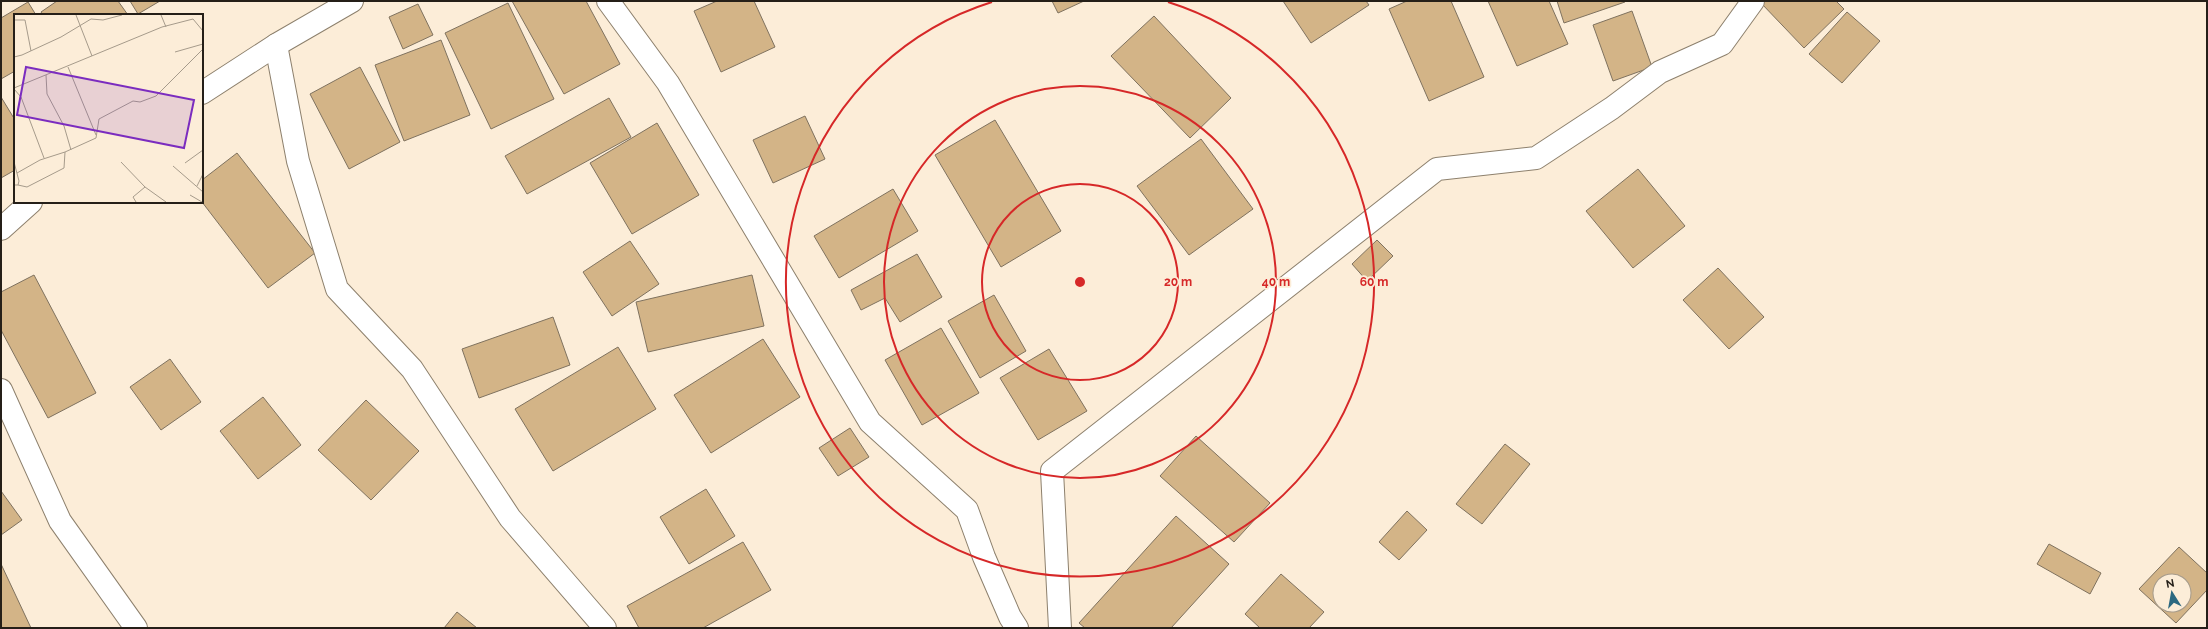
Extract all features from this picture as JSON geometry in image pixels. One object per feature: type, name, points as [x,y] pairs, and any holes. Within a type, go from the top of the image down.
[{"type":"street","points":[[203,92],[276,45],[352,1]]},
{"type":"street","points":[[608,1],[668,83],[870,422],[967,510],[986,564],[1010,617],[1017,628]]},
{"type":"street","points":[[1060,628],[1052,471],[1437,169],[1536,158],[1612,108],[1660,72],[1722,44],[1753,1]]},
{"type":"street","points":[[276,45],[298,161],[337,289],[412,369],[510,518],[606,628]]},
{"type":"street","points":[[1,229],[30,203]]},
{"type":"street","points":[[1,390],[60,521],[136,628]]},
{"type":"building","points":[[57,1],[118,1],[127,14],[42,14],[41,12]]},
{"type":"building","points":[[130,1],[160,1],[138,14]]},
{"type":"building","points":[[512,1],[586,1],[620,64],[564,94]]},
{"type":"building","points":[[717,1],[754,1],[775,47],[721,72],[694,11]]},
{"type":"building","points":[[1052,1],[1084,1],[1058,13]]},
{"type":"building","points":[[1283,1],[1366,1],[1369,5],[1311,43]]},
{"type":"building","points":[[1407,1],[1451,1],[1484,77],[1429,101],[1389,9]]},
{"type":"building","points":[[1488,1],[1549,1],[1568,44],[1517,66]]},
{"type":"building","points":[[1557,1],[1625,1],[1625,2],[1564,23]]},
{"type":"building","points":[[1763,1],[1836,1],[1844,9],[1804,48],[1761,3]]},
{"type":"building","points":[[28,2],[35,14],[14,14],[14,72],[1,79],[1,18]]},
{"type":"building","points":[[508,3],[554,99],[491,129],[445,33]]},
{"type":"building","points":[[418,4],[433,35],[403,49],[389,17]]},
{"type":"building","points":[[1632,11],[1652,67],[1613,81],[1593,25]]},
{"type":"building","points":[[1847,12],[1880,41],[1842,83],[1809,54]]},
{"type":"building","points":[[1154,16],[1231,98],[1190,138],[1111,56]]},
{"type":"building","points":[[441,40],[470,115],[404,141],[375,65]]},
{"type":"building","points":[[360,67],[400,142],[349,169],[310,94]]},
{"type":"building","points":[[1,97],[14,118],[14,171],[1,178]]},
{"type":"building","points":[[609,98],[631,137],[527,194],[505,156]]},
{"type":"building","points":[[805,116],[825,159],[773,183],[753,140]]},
{"type":"building","points":[[995,120],[1061,231],[1001,267],[935,155]]},
{"type":"building","points":[[657,123],[699,195],[632,234],[590,163]]},
{"type":"building","points":[[1201,139],[1253,209],[1189,255],[1137,186]]},
{"type":"building","points":[[237,153],[315,253],[268,288],[203,203],[203,179]]},
{"type":"building","points":[[1638,169],[1685,226],[1633,268],[1586,211]]},
{"type":"building","points":[[893,189],[918,231],[839,278],[814,236]]},
{"type":"building","points":[[1377,240],[1393,256],[1367,281],[1352,264]]},
{"type":"building","points":[[630,241],[659,284],[612,316],[583,272]]},
{"type":"building","points":[[917,254],[942,297],[900,322],[885,298],[861,310],[851,290]]},
{"type":"building","points":[[1718,268],[1764,317],[1729,349],[1683,300]]},
{"type":"building","points":[[34,275],[96,393],[48,418],[1,330],[1,292]]},
{"type":"building","points":[[752,275],[764,326],[648,352],[636,302]]},
{"type":"building","points":[[994,295],[1026,351],[980,378],[948,321]]},
{"type":"building","points":[[553,317],[570,365],[479,398],[462,349]]},
{"type":"building","points":[[941,328],[979,393],[922,425],[885,360]]},
{"type":"building","points":[[763,339],[800,397],[711,453],[674,395]]},
{"type":"building","points":[[618,347],[656,409],[553,471],[515,409]]},
{"type":"building","points":[[1049,349],[1087,411],[1038,440],[1000,378]]},
{"type":"building","points":[[170,359],[201,402],[161,430],[130,387]]},
{"type":"building","points":[[263,397],[301,445],[258,479],[220,431]]},
{"type":"building","points":[[366,400],[419,451],[371,500],[318,450]]},
{"type":"building","points":[[850,428],[869,457],[838,476],[819,448]]},
{"type":"building","points":[[1196,436],[1270,503],[1234,542],[1160,476]]},
{"type":"building","points":[[1505,444],[1530,464],[1482,524],[1456,504]]},
{"type":"building","points":[[706,489],[735,536],[689,564],[660,517]]},
{"type":"building","points":[[1,491],[22,520],[1,535]]},
{"type":"building","points":[[1407,511],[1427,530],[1399,560],[1379,542]]},
{"type":"building","points":[[1176,516],[1229,564],[1171,628],[1085,628],[1079,623]]},
{"type":"building","points":[[743,542],[771,590],[703,628],[639,628],[627,606]]},
{"type":"building","points":[[2049,544],[2101,573],[2090,594],[2037,564]]},
{"type":"building","points":[[2179,547],[2207,573],[2207,590],[2192,606],[2192,573],[2154,573]]},
{"type":"building","points":[[1,564],[31,628],[1,628]]},
{"type":"building","points":[[1281,574],[1324,612],[1309,628],[1260,628],[1245,614]]},
{"type":"building","points":[[2152,575],[2152,601],[2139,589]]},
{"type":"building","points":[[457,612],[477,628],[444,628]]},
{"type":"building","points":[[2165,613],[2185,613],[2176,623]]}]
